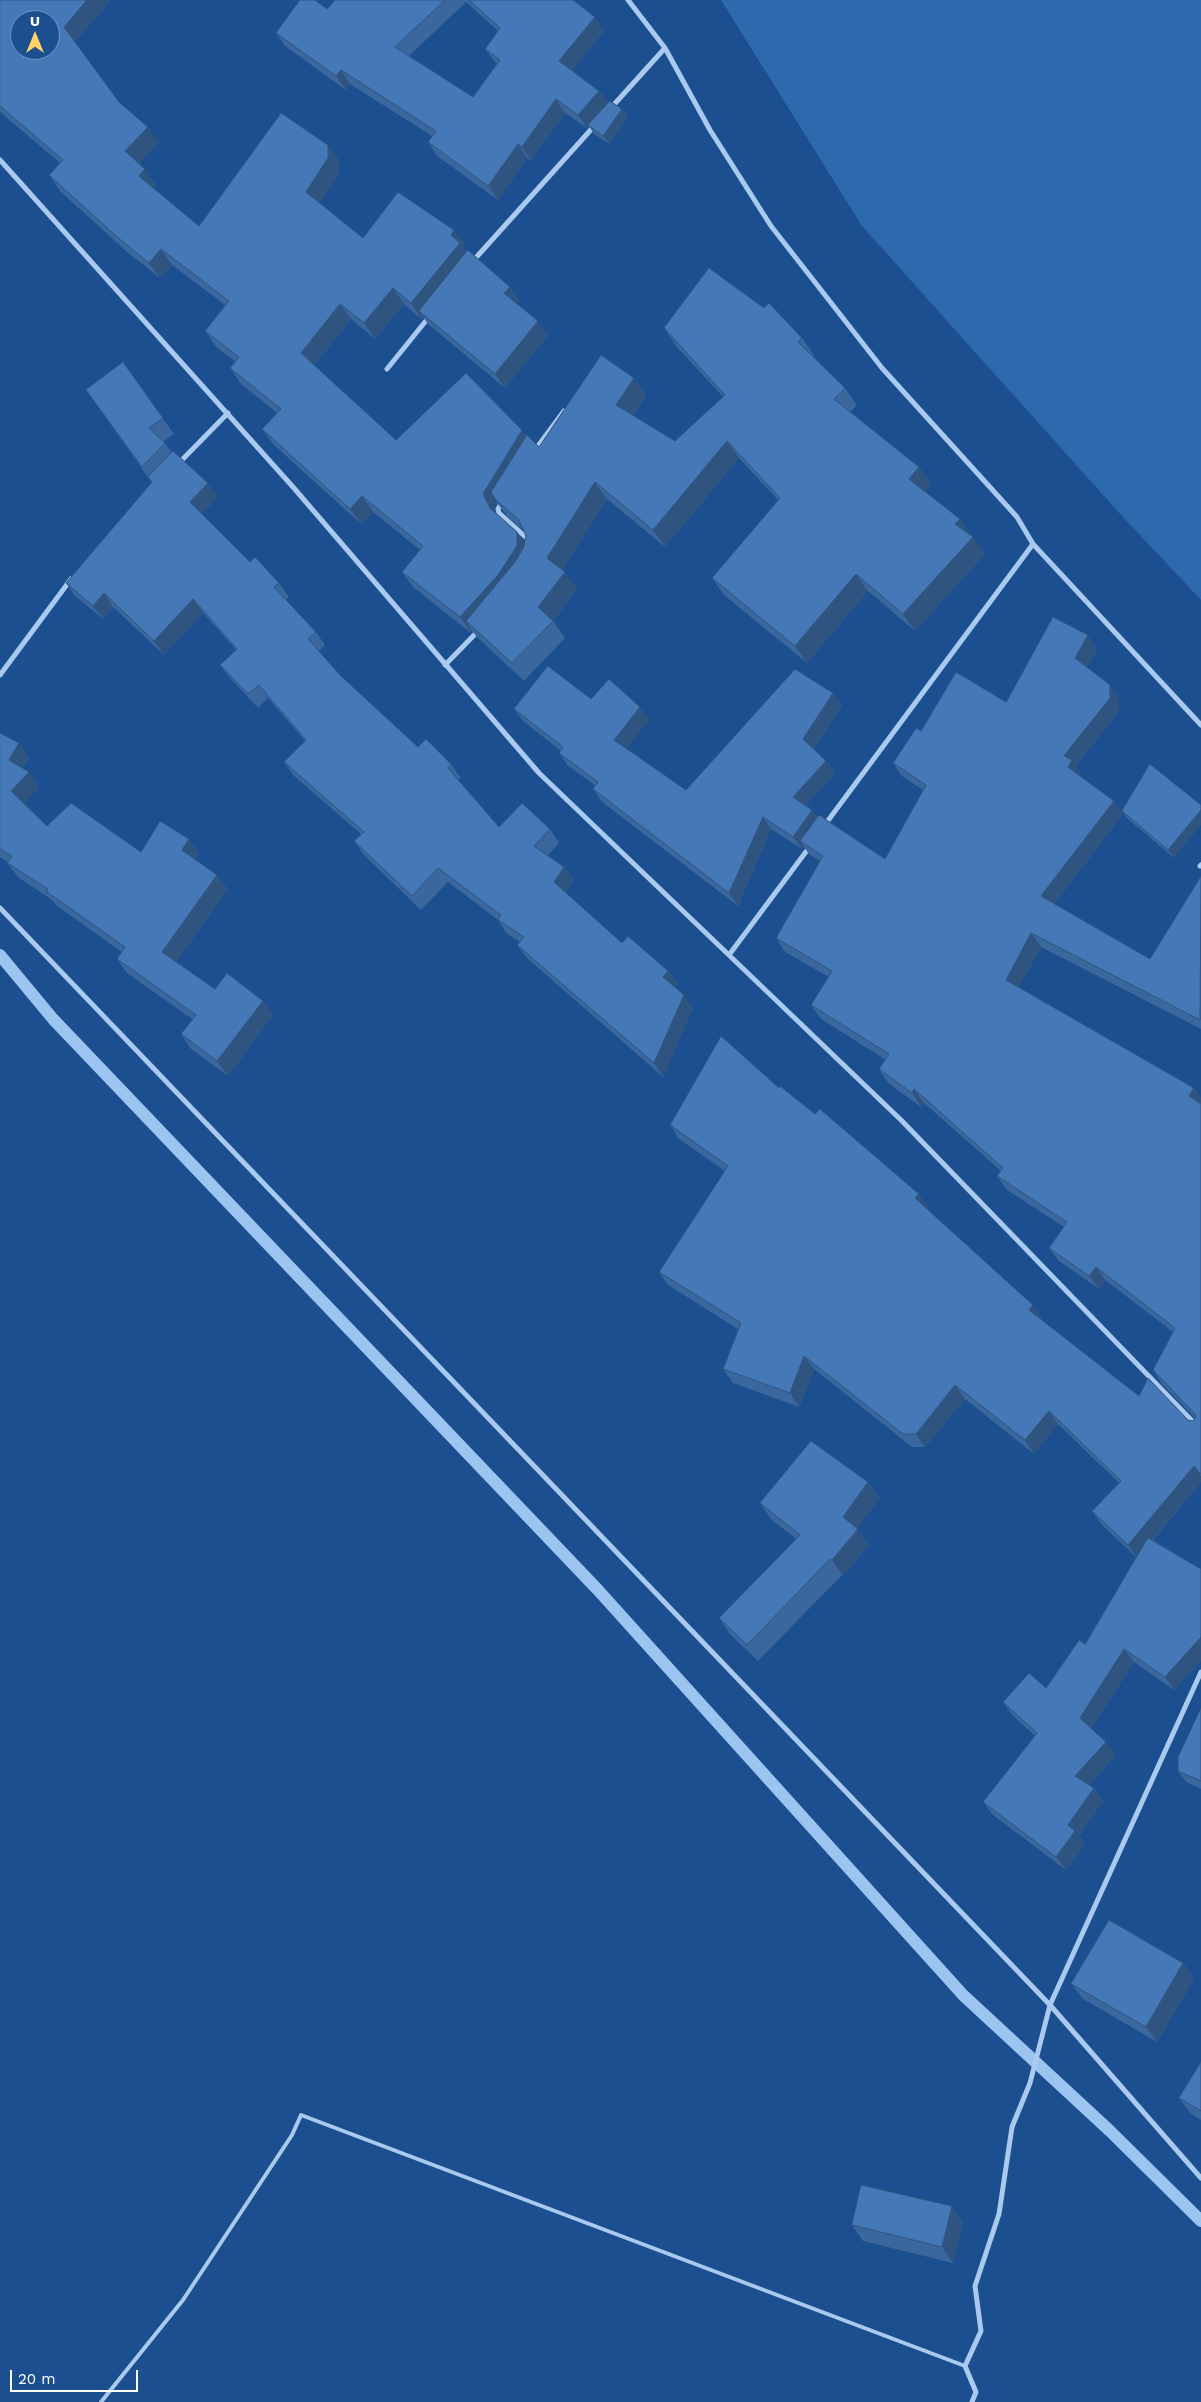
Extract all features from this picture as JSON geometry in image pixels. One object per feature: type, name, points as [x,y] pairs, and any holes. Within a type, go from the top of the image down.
[{"type":"street","points":[[628,0],[664,48],[710,130],[771,226],[882,368],[1016,517],[1033,544],[1201,725]]},
{"type":"street","points":[[605,115],[664,48]]},
{"type":"street","points":[[472,263],[598,122]]},
{"type":"street","points":[[0,160],[228,413],[539,773],[901,1120],[1201,1430]]},
{"type":"street","points":[[387,369],[435,308]]},
{"type":"street","points":[[532,454],[568,406]]},
{"type":"street","points":[[173,468],[228,413]]},
{"type":"street","points":[[506,494],[498,509],[499,513],[530,541],[532,547]]},
{"type":"street","points":[[823,829],[1033,544]]},
{"type":"street","points":[[0,674],[76,574]]},
{"type":"street","points":[[445,665],[482,627]]},
{"type":"street","points":[[729,955],[817,837]]},
{"type":"street","points":[[0,908],[1050,2005],[1201,2178]]},
{"type":"street","points":[[972,2402],[976,2392],[965,2366],[981,2331],[975,2286],[999,2214],[1012,2127],[1030,2083],[1050,2005],[1201,1672]]},
{"type":"lane","points":[[101,2402],[183,2300],[292,2135],[301,2116],[965,2366]]},
{"type":"shaded area","points":[[721,0],[1201,0],[1201,600],[1121,515],[862,226]]},
{"type":"building","points":[[0,0],[87,0],[64,27],[119,102],[148,127],[125,151],[145,169],[139,176],[199,226],[281,113],[328,145],[328,158],[306,192],[363,238],[398,192],[454,230],[451,235],[460,243],[411,303],[393,288],[364,323],[340,304],[301,353],[396,440],[466,373],[522,430],[483,494],[490,508],[517,532],[517,546],[498,575],[460,617],[402,572],[423,546],[362,496],[350,509],[262,429],[281,409],[230,368],[239,357],[205,331],[229,301],[161,249],[149,263],[116,236],[49,175],[63,160],[0,106]]},
{"type":"building","points":[[300,0],[315,0],[327,9],[335,0],[445,0],[395,47],[473,97],[500,60],[485,49],[500,28],[469,0],[573,0],[595,17],[559,61],[599,91],[578,115],[556,99],[522,147],[518,144],[488,186],[428,142],[436,131],[341,70],[336,76],[276,33]]},
{"type":"building","points":[[610,101],[622,109],[603,136],[588,125]]},
{"type":"building","points":[[468,250],[510,287],[504,293],[538,321],[495,374],[419,311]]},
{"type":"building","points":[[709,268],[764,308],[769,303],[802,338],[798,342],[845,388],[834,399],[919,467],[909,479],[960,519],[955,524],[973,537],[903,614],[856,574],[795,646],[712,578],[780,498],[727,441],[653,530],[595,482],[547,558],[565,572],[538,607],[553,621],[512,663],[466,621],[515,562],[524,547],[526,536],[519,520],[496,500],[491,492],[527,435],[539,447],[601,355],[634,378],[616,405],[675,441],[725,395],[664,328]]},
{"type":"building","points":[[123,362],[163,418],[149,428],[165,443],[142,467],[86,390]]},
{"type":"building","points":[[173,451],[208,483],[190,502],[250,562],[255,557],[279,583],[274,587],[316,632],[308,639],[341,676],[418,747],[426,739],[451,764],[448,768],[499,827],[522,803],[550,829],[534,846],[564,867],[554,882],[622,943],[628,936],[668,971],[663,977],[684,995],[654,1063],[517,945],[524,937],[498,920],[501,915],[438,868],[412,896],[354,841],[364,832],[284,762],[306,740],[259,685],[248,694],[220,665],[237,649],[193,599],[154,641],[104,593],[93,606],[66,583],[152,482],[148,477]]},
{"type":"building","points":[[1053,617],[1088,635],[1075,658],[1110,685],[1110,698],[1064,756],[1072,760],[1068,767],[1114,801],[1041,896],[1150,959],[1201,876],[1200,1020],[1031,933],[1006,980],[1194,1088],[1189,1096],[1201,1104],[1201,1474],[1194,1466],[1128,1545],[1092,1511],[1121,1481],[1049,1411],[1025,1440],[955,1385],[916,1434],[903,1434],[804,1356],[790,1393],[723,1369],[741,1323],[659,1272],[728,1166],[670,1125],[721,1036],[779,1088],[780,1086],[815,1114],[820,1109],[919,1194],[915,1198],[1033,1305],[1029,1310],[1139,1396],[1148,1378],[1188,1420],[1193,1421],[1196,1417],[1153,1370],[1175,1328],[1096,1267],[1089,1276],[1049,1248],[1067,1222],[997,1176],[1003,1168],[914,1089],[912,1093],[879,1069],[889,1054],[811,1005],[832,971],[776,938],[823,856],[800,841],[819,815],[885,859],[926,785],[893,763],[916,728],[921,731],[956,672],[1006,702]]},
{"type":"building","points":[[548,666],[591,699],[609,679],[640,707],[614,740],[686,790],[795,669],[833,693],[803,739],[826,761],[793,797],[812,810],[793,837],[763,817],[729,893],[593,789],[598,782],[559,753],[563,747],[514,709]]},
{"type":"building","points":[[0,733],[19,743],[9,760],[29,772],[11,791],[47,826],[71,803],[141,852],[160,821],[189,839],[182,850],[217,875],[162,952],[215,989],[227,973],[263,1001],[217,1061],[181,1034],[196,1015],[117,959],[125,947],[47,892],[48,889],[7,863],[12,856],[0,849]]},
{"type":"building","points":[[1150,764],[1201,805],[1201,810],[1168,850],[1122,811]]},
{"type":"building","points":[[811,1441],[868,1482],[843,1517],[858,1529],[832,1560],[830,1559],[747,1645],[719,1618],[800,1535],[760,1503]]},
{"type":"building","points":[[1148,1538],[1201,1569],[1201,1637],[1165,1677],[1124,1649],[1080,1718],[1106,1742],[1075,1776],[1094,1788],[1068,1825],[1075,1831],[1056,1857],[983,1802],[1037,1733],[1003,1702],[1029,1673],[1046,1688],[1079,1640],[1085,1644]]},
{"type":"building","points":[[1201,1708],[1201,1781],[1178,1771],[1178,1757]]},
{"type":"building","points":[[1109,1920],[1183,1963],[1146,2027],[1071,1984]]},
{"type":"building","points":[[1201,2062],[1201,2111],[1179,2098]]},
{"type":"building","points":[[861,2185],[952,2206],[942,2247],[852,2225]]},
{"type":"waterway","points":[[0,955],[53,1019],[598,1590],[963,1995],[1110,2131],[1201,2221]]}]
